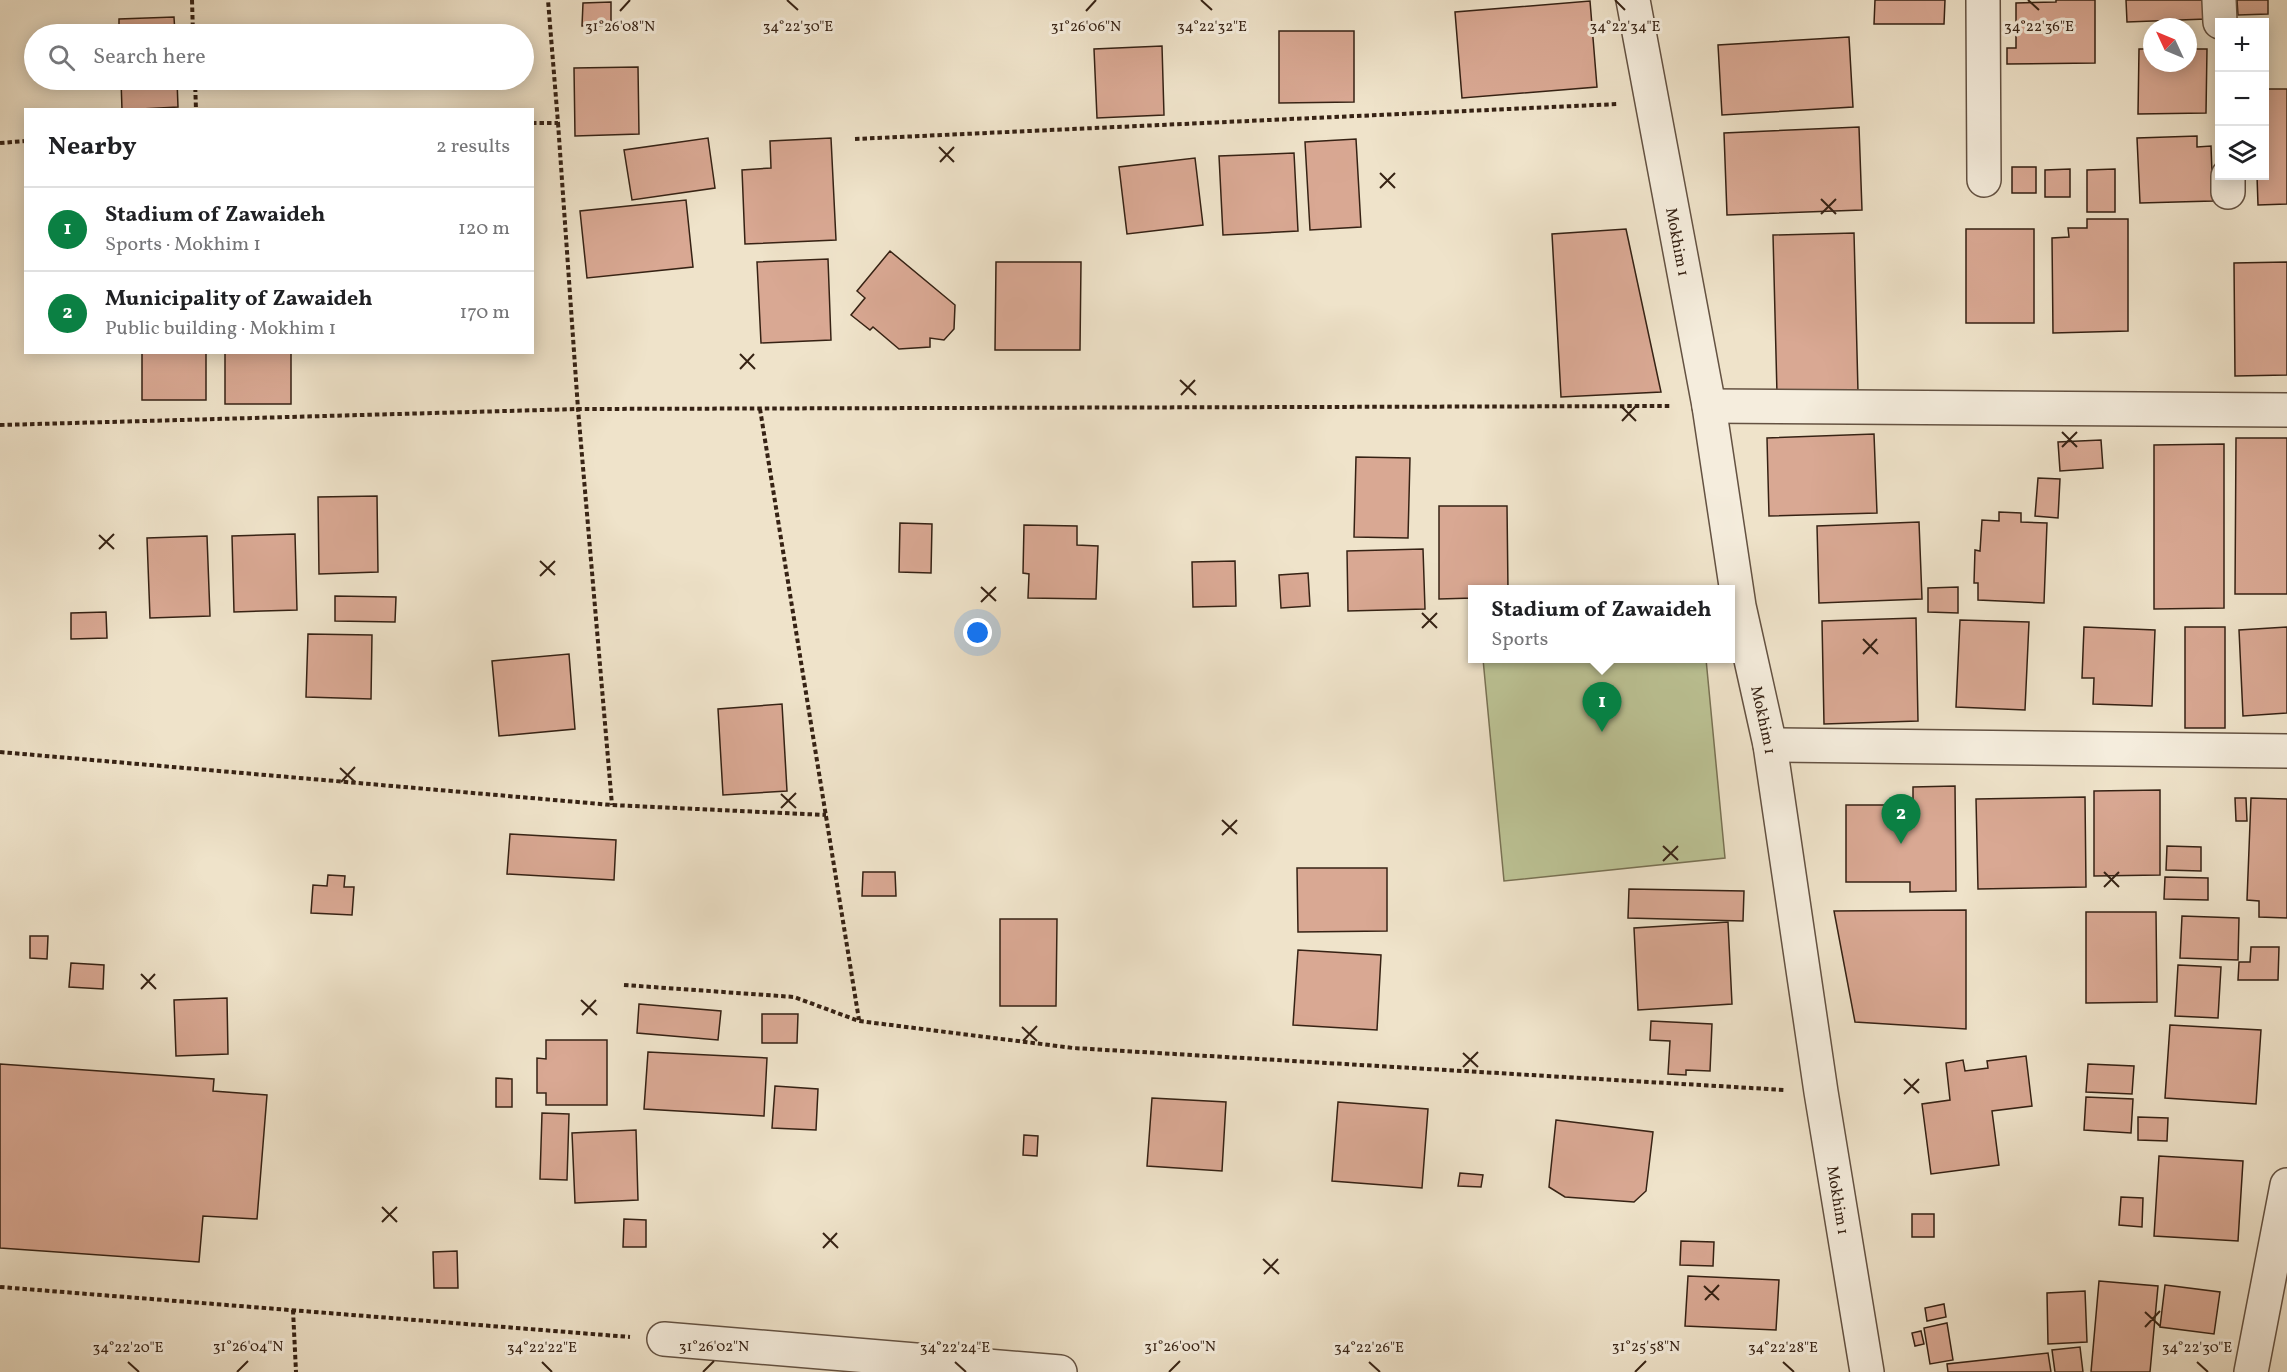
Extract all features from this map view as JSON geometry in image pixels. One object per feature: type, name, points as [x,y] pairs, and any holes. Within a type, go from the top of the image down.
[{"type":"street","name":"Mokhim 1","points":[[1633,0],[1709,406],[1739,606],[1770,745],[1821,1092],[1867,1372]]},
{"type":"street","points":[[1983,0],[1984,180]]},
{"type":"street","points":[[2219,0],[2220,18]]},
{"type":"street","points":[[1709,406],[2287,410]]},
{"type":"street","points":[[1770,745],[2287,750]]},
{"type":"street","points":[[2251,1372],[2287,1185]]},
{"type":"street","points":[[664,1340],[1060,1372]]},
{"type":"path","points":[[192,0],[193,24]]},
{"type":"path","points":[[548,0],[578,409],[612,805]]},
{"type":"path","points":[[195,90],[196,108]]},
{"type":"path","points":[[855,139],[1652,103]]},
{"type":"path","points":[[534,123],[558,123]]},
{"type":"path","points":[[0,143],[24,141]]},
{"type":"path","points":[[0,425],[578,409],[1709,406]]},
{"type":"path","points":[[760,410],[859,1021]]},
{"type":"path","points":[[0,752],[612,805],[826,815]]},
{"type":"path","points":[[624,984],[794,997],[859,1021],[1073,1048],[1821,1092]]},
{"type":"path","points":[[0,1287],[664,1340]]},
{"type":"path","points":[[293,1310],[296,1372]]},
{"type":"green space","points":[[1483,663],[1706,663],[1725,858],[1504,881]]},
{"type":"building","points":[[1875,0],[1945,0],[1944,24],[1874,24]]},
{"type":"building","points":[[2056,0],[2095,0],[2095,63],[2007,64],[2007,48],[2016,48],[2016,3],[2056,2]]},
{"type":"building","points":[[2126,0],[2205,0],[2206,19],[2143,18],[2143,21],[2127,22]]},
{"type":"building","points":[[2237,0],[2268,0],[2268,14],[2238,15]]},
{"type":"building","points":[[1590,1],[1597,87],[1462,98],[1455,12]]},
{"type":"building","points":[[611,2],[611,26],[582,26],[583,3]]},
{"type":"building","points":[[174,17],[174,24],[119,24],[119,19]]},
{"type":"building","points":[[1279,31],[1354,31],[1354,102],[1279,103]]},
{"type":"building","points":[[1849,37],[1853,107],[1722,115],[1718,45]]},
{"type":"building","points":[[1162,46],[1164,115],[1097,118],[1094,49]]},
{"type":"building","points":[[2139,49],[2143,49],[2143,72],[2197,72],[2197,49],[2207,49],[2206,113],[2138,114]]},
{"type":"building","points":[[638,67],[639,134],[575,136],[574,68]]},
{"type":"building","points":[[2269,89],[2287,89],[2287,204],[2258,205],[2257,180],[2269,180]]},
{"type":"building","points":[[121,90],[177,90],[178,107],[122,108]]},
{"type":"building","points":[[1859,127],[1862,210],[1727,215],[1724,133]]},
{"type":"building","points":[[2197,136],[2197,147],[2211,146],[2213,201],[2140,203],[2137,138]]},
{"type":"building","points":[[708,138],[715,188],[632,200],[624,150]]},
{"type":"building","points":[[831,138],[836,240],[745,244],[742,170],[771,168],[770,141]]},
{"type":"building","points":[[1356,139],[1361,227],[1310,230],[1305,142]]},
{"type":"building","points":[[1294,153],[1298,231],[1223,235],[1219,156]]},
{"type":"building","points":[[1195,158],[1203,225],[1127,234],[1119,167]]},
{"type":"building","points":[[2012,167],[2036,167],[2036,193],[2012,193]]},
{"type":"building","points":[[2070,169],[2070,197],[2045,197],[2045,170]]},
{"type":"building","points":[[2115,169],[2115,212],[2087,212],[2087,170]]},
{"type":"building","points":[[686,200],[693,267],[587,278],[580,211]]},
{"type":"building","points":[[2087,219],[2128,219],[2128,331],[2053,333],[2052,238],[2069,237],[2068,228],[2087,228]]},
{"type":"building","points":[[1626,229],[1661,392],[1561,397],[1552,234]]},
{"type":"building","points":[[1966,229],[2034,229],[2034,323],[1966,323]]},
{"type":"building","points":[[1854,233],[1858,392],[1777,394],[1773,235]]},
{"type":"building","points":[[890,251],[955,305],[954,329],[944,340],[930,338],[930,347],[899,349],[873,327],[870,330],[851,315],[865,298],[857,291]]},
{"type":"building","points":[[828,259],[831,340],[761,343],[757,262]]},
{"type":"building","points":[[996,262],[1081,262],[1080,350],[995,350]]},
{"type":"building","points":[[2287,262],[2287,375],[2235,376],[2234,263]]},
{"type":"building","points":[[142,354],[206,354],[206,400],[142,400]]},
{"type":"building","points":[[225,354],[291,354],[291,404],[225,404]]},
{"type":"building","points":[[1874,434],[1877,513],[1769,516],[1767,438]]},
{"type":"building","points":[[2236,438],[2287,438],[2287,594],[2235,594]]},
{"type":"building","points":[[2101,440],[2103,468],[2060,471],[2058,442]]},
{"type":"building","points":[[2224,444],[2224,608],[2154,609],[2154,445]]},
{"type":"building","points":[[1356,457],[1410,458],[1408,538],[1354,537]]},
{"type":"building","points":[[2038,478],[2060,479],[2058,518],[2035,516]]},
{"type":"building","points":[[377,496],[378,572],[319,574],[318,497]]},
{"type":"building","points":[[1439,506],[1507,506],[1508,585],[1468,585],[1468,598],[1439,599]]},
{"type":"building","points":[[1999,512],[2021,513],[2021,522],[2047,523],[2044,603],[1978,600],[1978,583],[1974,583],[1975,550],[1980,551],[1982,520],[1999,521]]},
{"type":"building","points":[[1919,522],[1922,599],[1819,603],[1817,526]]},
{"type":"building","points":[[900,523],[932,524],[931,573],[899,572]]},
{"type":"building","points":[[1024,525],[1077,526],[1077,545],[1098,546],[1096,599],[1028,598],[1029,574],[1023,573]]},
{"type":"building","points":[[295,534],[297,610],[234,612],[232,536]]},
{"type":"building","points":[[207,536],[210,616],[150,618],[147,538]]},
{"type":"building","points":[[1423,549],[1425,609],[1348,611],[1347,551]]},
{"type":"building","points":[[1235,561],[1236,606],[1193,607],[1192,562]]},
{"type":"building","points":[[1308,573],[1310,606],[1281,608],[1279,575]]},
{"type":"building","points":[[1958,587],[1958,613],[1928,612],[1928,588]]},
{"type":"building","points":[[335,596],[396,597],[395,622],[335,621]]},
{"type":"building","points":[[106,612],[107,638],[71,639],[71,613]]},
{"type":"building","points":[[1916,618],[1918,721],[1824,724],[1822,621]]},
{"type":"building","points":[[1960,620],[2029,622],[2025,710],[1956,707]]},
{"type":"building","points":[[2084,627],[2155,630],[2152,706],[2093,704],[2094,678],[2082,678]]},
{"type":"building","points":[[2185,627],[2225,627],[2225,728],[2185,728]]},
{"type":"building","points":[[2287,627],[2287,713],[2243,716],[2239,630]]},
{"type":"building","points":[[308,634],[372,635],[371,699],[306,697]]},
{"type":"building","points":[[569,654],[575,729],[499,736],[492,661]]},
{"type":"building","points":[[782,704],[787,791],[723,795],[718,709]]},
{"type":"building","points":[[1955,786],[1956,891],[1910,892],[1910,882],[1846,882],[1846,805],[1913,805],[1913,787]]},
{"type":"building","points":[[2160,790],[2160,875],[2094,876],[2094,791]]},
{"type":"building","points":[[2085,797],[2086,887],[1978,889],[1976,799]]},
{"type":"building","points":[[2235,798],[2246,798],[2247,821],[2236,821]]},
{"type":"building","points":[[2251,798],[2287,799],[2287,918],[2259,917],[2259,901],[2247,900]]},
{"type":"building","points":[[510,834],[616,840],[614,880],[507,874]]},
{"type":"building","points":[[2167,846],[2201,847],[2201,871],[2166,870]]},
{"type":"building","points":[[1297,868],[1387,868],[1387,931],[1298,932]]},
{"type":"building","points":[[863,872],[895,872],[896,896],[862,896]]},
{"type":"building","points":[[328,875],[345,876],[344,887],[354,887],[352,915],[311,913],[313,885],[327,886]]},
{"type":"building","points":[[2165,877],[2208,878],[2208,900],[2164,899]]},
{"type":"building","points":[[1629,889],[1744,891],[1743,921],[1628,918]]},
{"type":"building","points":[[1966,910],[1966,1029],[1855,1022],[1834,911]]},
{"type":"building","points":[[2086,912],[2156,912],[2157,1002],[2086,1003]]},
{"type":"building","points":[[2182,916],[2239,918],[2238,960],[2180,958]]},
{"type":"building","points":[[1000,919],[1057,919],[1056,1006],[1000,1006]]},
{"type":"building","points":[[1728,922],[1732,1004],[1638,1010],[1634,928]]},
{"type":"building","points":[[30,936],[48,936],[47,959],[30,958]]},
{"type":"building","points":[[2251,947],[2279,947],[2278,980],[2238,980],[2239,962],[2250,962]]},
{"type":"building","points":[[1298,950],[1381,955],[1377,1030],[1293,1025]]},
{"type":"building","points":[[71,963],[104,965],[103,989],[69,987]]},
{"type":"building","points":[[2178,965],[2221,967],[2218,1018],[2175,1016]]},
{"type":"building","points":[[227,998],[228,1054],[176,1056],[174,1000]]},
{"type":"building","points":[[639,1004],[721,1011],[718,1040],[637,1033]]},
{"type":"building","points":[[762,1014],[798,1014],[797,1043],[762,1043]]},
{"type":"building","points":[[1651,1021],[1712,1024],[1710,1071],[1686,1070],[1686,1075],[1668,1074],[1670,1041],[1650,1040]]},
{"type":"building","points":[[2170,1025],[2261,1030],[2256,1104],[2165,1098]]},
{"type":"building","points":[[546,1040],[607,1040],[607,1105],[546,1105],[546,1093],[537,1093],[537,1058],[546,1059]]},
{"type":"building","points":[[648,1052],[767,1058],[764,1116],[644,1109]]},
{"type":"building","points":[[2026,1056],[2032,1106],[1992,1111],[1999,1165],[1931,1174],[1922,1104],[1950,1100],[1946,1063],[1963,1060],[1965,1071],[1988,1068],[1987,1061]]},
{"type":"building","points":[[0,1064],[214,1079],[213,1091],[267,1095],[257,1219],[203,1216],[199,1262],[0,1248]]},
{"type":"building","points":[[2088,1064],[2134,1066],[2132,1094],[2086,1092]]},
{"type":"building","points":[[496,1078],[512,1079],[512,1107],[496,1107]]},
{"type":"building","points":[[775,1086],[818,1089],[816,1130],[772,1128]]},
{"type":"building","points":[[2086,1097],[2133,1099],[2131,1133],[2084,1130]]},
{"type":"building","points":[[1152,1098],[1226,1102],[1222,1171],[1147,1166]]},
{"type":"building","points":[[1338,1102],[1428,1109],[1422,1188],[1332,1181]]},
{"type":"building","points":[[542,1113],[569,1114],[567,1180],[540,1179]]},
{"type":"building","points":[[2138,1117],[2168,1118],[2167,1141],[2138,1140]]},
{"type":"building","points":[[1556,1120],[1653,1132],[1646,1191],[1634,1202],[1565,1197],[1549,1187]]},
{"type":"building","points":[[636,1130],[638,1200],[575,1203],[572,1133]]},
{"type":"building","points":[[1024,1135],[1038,1136],[1037,1156],[1023,1155]]},
{"type":"building","points":[[2159,1156],[2243,1161],[2238,1241],[2154,1236]]},
{"type":"building","points":[[1460,1173],[1483,1175],[1481,1187],[1458,1186]]},
{"type":"building","points":[[2121,1197],[2143,1198],[2142,1227],[2119,1225]]},
{"type":"building","points":[[1912,1214],[1934,1214],[1934,1237],[1912,1237]]},
{"type":"building","points":[[624,1219],[646,1220],[646,1247],[623,1247]]},
{"type":"building","points":[[1681,1241],[1714,1242],[1713,1266],[1680,1265]]},
{"type":"building","points":[[457,1251],[458,1288],[434,1288],[433,1252]]},
{"type":"building","points":[[1688,1276],[1779,1280],[1776,1330],[1685,1326]]},
{"type":"building","points":[[2099,1281],[2158,1286],[2150,1372],[2091,1372]]},
{"type":"building","points":[[2165,1285],[2220,1292],[2214,1334],[2160,1327]]},
{"type":"building","points":[[2085,1291],[2087,1342],[2048,1344],[2047,1293]]},
{"type":"building","points":[[1944,1304],[1946,1317],[1927,1321],[1925,1308]]},
{"type":"building","points":[[1947,1323],[1953,1360],[1930,1364],[1924,1328]]},
{"type":"building","points":[[1921,1331],[1924,1344],[1915,1346],[1912,1333]]},
{"type":"building","points":[[2080,1347],[2083,1372],[2055,1372],[2052,1350]]},
{"type":"building","points":[[2048,1353],[2051,1372],[1948,1372],[1947,1364]]},
{"type":"place","name":"Stadium of Zawaideh","points":[[1602,732]]},
{"type":"place","name":"Municipality of Zawaideh","points":[[1901,844]]}]
